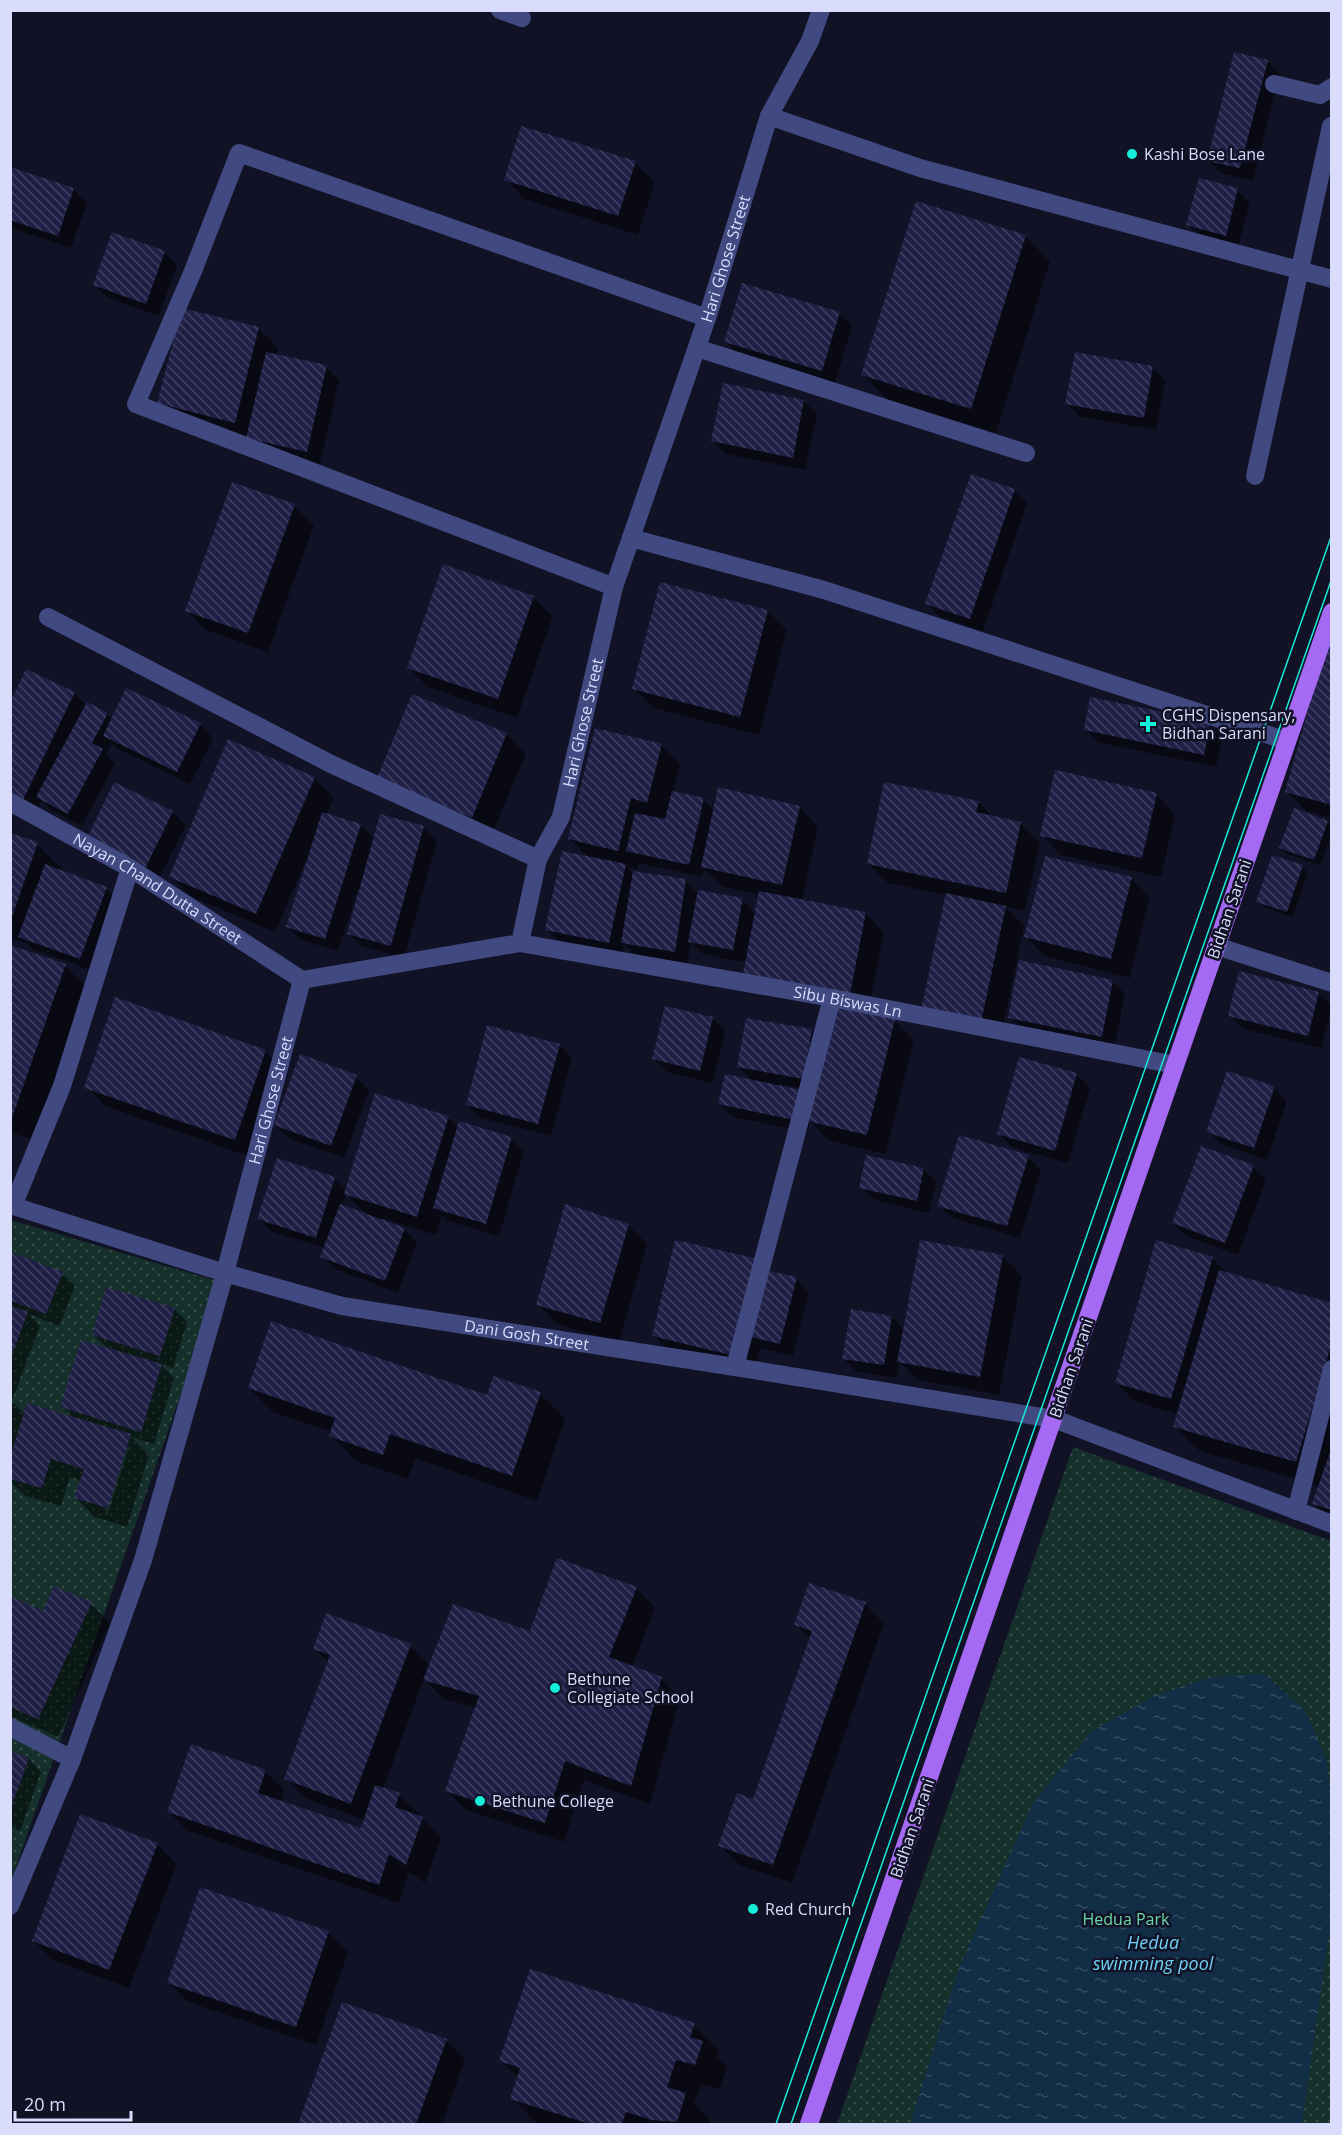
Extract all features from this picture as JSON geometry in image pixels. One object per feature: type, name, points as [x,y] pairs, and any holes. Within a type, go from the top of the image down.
[{"type":"main road","name":"Bidhan Sarani","points":[[809,2124],[1332,612]]},
{"type":"street","points":[[500,10],[522,18]]},
{"type":"street","name":"Hari Ghose Street","points":[[520,943],[538,859],[561,817],[614,587],[707,318],[770,116],[810,41],[821,10]]},
{"type":"street","points":[[1274,84],[1320,95],[1332,87]]},
{"type":"street","points":[[770,116],[920,168],[1332,279]]},
{"type":"street","points":[[1255,476],[1330,126]]},
{"type":"street","points":[[614,587],[136,404],[193,271],[239,153],[707,318]]},
{"type":"street","points":[[697,348],[1026,453]]},
{"type":"street","points":[[631,538],[824,590],[1287,741]]},
{"type":"street","points":[[48,617],[331,764],[538,859]]},
{"type":"street","name":"Nayan Chand Dutta Street","points":[[10,802],[130,868],[302,980]]},
{"type":"street","points":[[12,1206],[62,1086],[130,868]]},
{"type":"street","points":[[302,980],[520,943]]},
{"type":"street","name":"Sibu Biswas Ln","points":[[520,943],[832,998],[1175,1065]]},
{"type":"street","points":[[1216,946],[1332,983]]},
{"type":"street","name":"Hari Ghose Street","points":[[10,1906],[72,1759],[143,1560],[225,1273],[302,980]]},
{"type":"street","points":[[735,1367],[832,998]]},
{"type":"street","name":"Dani Gosh Street","points":[[12,1206],[225,1273],[342,1306],[1054,1419],[1332,1524]]},
{"type":"street","points":[[1296,1511],[1332,1369]]},
{"type":"street","points":[[10,1727],[72,1759]]},
{"type":"green space","points":[[11,1220],[220,1282],[11,1881]]},
{"type":"green space","name":"Hedua Park","points":[[1073,1447],[1331,1541],[1331,2124],[837,2124]]},
{"type":"water","name":"Hedua swimming pool","points":[[1265,1674],[1306,1712],[1327,1761],[1332,1816],[1332,1913],[1302,2124],[910,2124],[959,1968],[1033,1803],[1092,1731],[1154,1696],[1211,1677]]},
{"type":"building","points":[[1234,52],[1268,60],[1240,168],[1207,161]]},
{"type":"building","points":[[521,126],[636,161],[618,216],[504,180]]},
{"type":"building","points":[[10,167],[74,188],[58,236],[10,220]]},
{"type":"building","points":[[1199,178],[1238,188],[1226,236],[1186,225]]},
{"type":"building","points":[[916,201],[1026,235],[971,409],[861,375]]},
{"type":"building","points":[[112,232],[165,251],[146,304],[93,285]]},
{"type":"building","points":[[742,283],[840,312],[822,371],[724,342]]},
{"type":"building","points":[[182,308],[259,327],[235,423],[157,403]]},
{"type":"building","points":[[266,352],[327,365],[307,452],[246,438]]},
{"type":"building","points":[[1075,352],[1153,366],[1144,418],[1065,404]]},
{"type":"building","points":[[723,383],[804,400],[793,458],[711,441]]},
{"type":"building","points":[[971,474],[1015,489],[970,619],[925,604]]},
{"type":"building","points":[[232,482],[295,504],[248,633],[185,611]]},
{"type":"building","points":[[443,564],[534,596],[498,699],[407,668]]},
{"type":"building","points":[[660,582],[768,610],[740,717],[632,689]]},
{"type":"building","points":[[1328,640],[1332,641],[1332,805],[1285,792]]},
{"type":"building","points":[[26,669],[75,692],[22,802],[10,797],[10,702]]},
{"type":"building","points":[[126,688],[201,723],[177,772],[103,736]]},
{"type":"building","points":[[412,694],[507,733],[472,818],[377,778]]},
{"type":"building","points":[[1090,697],[1211,722],[1204,755],[1084,730]]},
{"type":"building","points":[[87,702],[108,713],[92,743],[103,749],[68,814],[36,797]]},
{"type":"building","points":[[595,728],[662,744],[647,803],[631,798],[618,851],[568,839]]},
{"type":"building","points":[[228,739],[315,777],[256,914],[169,877]]},
{"type":"building","points":[[1055,770],[1157,793],[1142,858],[1040,836]]},
{"type":"building","points":[[114,782],[173,811],[146,867],[87,838]]},
{"type":"building","points":[[884,782],[979,801],[976,812],[1021,822],[1006,893],[867,864]]},
{"type":"building","points":[[718,787],[800,806],[782,885],[701,867]]},
{"type":"building","points":[[672,791],[704,798],[689,865],[626,851],[635,813],[665,819]]},
{"type":"building","points":[[1294,808],[1328,821],[1314,860],[1279,848]]},
{"type":"building","points":[[322,812],[361,824],[325,939],[286,927]]},
{"type":"building","points":[[380,814],[424,826],[391,946],[347,934]]},
{"type":"building","points":[[10,833],[38,842],[11,920],[10,920]]},
{"type":"building","points":[[562,851],[626,864],[609,943],[545,930]]},
{"type":"building","points":[[1272,855],[1303,865],[1287,912],[1256,902]]},
{"type":"building","points":[[1045,856],[1132,877],[1111,959],[1024,937]]},
{"type":"building","points":[[45,864],[107,887],[80,959],[18,937]]},
{"type":"building","points":[[633,871],[686,879],[675,952],[621,943]]},
{"type":"building","points":[[698,890],[743,898],[733,950],[688,942]]},
{"type":"building","points":[[759,891],[866,912],[850,994],[743,973]]},
{"type":"building","points":[[946,893],[1006,906],[981,1022],[921,1010]]},
{"type":"building","points":[[10,945],[66,964],[11,1121],[10,1121]]},
{"type":"building","points":[[1019,960],[1113,980],[1102,1037],[1008,1018]]},
{"type":"building","points":[[1239,971],[1319,992],[1308,1036],[1228,1016]]},
{"type":"building","points":[[115,997],[266,1050],[235,1140],[84,1088]]},
{"type":"building","points":[[835,1005],[895,1019],[867,1135],[807,1121]]},
{"type":"building","points":[[665,1006],[713,1017],[700,1071],[652,1059]]},
{"type":"building","points":[[746,1018],[812,1029],[804,1079],[737,1067]]},
{"type":"building","points":[[487,1025],[560,1044],[538,1124],[466,1105]]},
{"type":"building","points":[[300,1054],[357,1075],[331,1146],[274,1125]]},
{"type":"building","points":[[1019,1057],[1077,1073],[1055,1151],[997,1134]]},
{"type":"building","points":[[1227,1071],[1275,1086],[1254,1148],[1206,1132]]},
{"type":"building","points":[[725,1074],[801,1090],[794,1120],[718,1104]]},
{"type":"building","points":[[375,1093],[449,1116],[417,1217],[344,1194]]},
{"type":"building","points":[[459,1121],[512,1137],[486,1224],[433,1208]]},
{"type":"building","points":[[959,1135],[1029,1155],[1007,1226],[937,1206]]},
{"type":"building","points":[[1201,1146],[1254,1165],[1225,1243],[1172,1223]]},
{"type":"building","points":[[866,1155],[924,1168],[917,1201],[859,1188]]},
{"type":"building","points":[[277,1158],[335,1177],[316,1238],[257,1219]]},
{"type":"building","points":[[340,1204],[405,1228],[385,1281],[320,1257]]},
{"type":"building","points":[[565,1204],[629,1224],[600,1323],[536,1305]]},
{"type":"building","points":[[675,1240],[758,1259],[735,1356],[652,1336]]},
{"type":"building","points":[[920,1240],[1003,1255],[980,1377],[897,1362]]},
{"type":"building","points":[[1156,1240],[1213,1257],[1171,1399],[1115,1383]]},
{"type":"building","points":[[10,1252],[63,1272],[46,1314],[10,1300]]},
{"type":"building","points":[[764,1270],[797,1277],[780,1344],[747,1336]]},
{"type":"building","points":[[1219,1270],[1332,1303],[1332,1342],[1296,1462],[1173,1427]]},
{"type":"building","points":[[106,1287],[175,1308],[160,1356],[92,1335]]},
{"type":"building","points":[[10,1305],[28,1312],[11,1358],[10,1357]]},
{"type":"building","points":[[851,1309],[892,1316],[884,1365],[842,1359]]},
{"type":"building","points":[[271,1321],[487,1395],[493,1376],[541,1392],[512,1476],[390,1434],[383,1455],[329,1436],[335,1418],[248,1388]]},
{"type":"building","points":[[81,1340],[162,1364],[141,1432],[60,1407]]},
{"type":"building","points":[[27,1403],[131,1434],[108,1508],[74,1498],[84,1469],[51,1459],[42,1488],[10,1479],[10,1457]]},
{"type":"building","points":[[1332,1446],[1332,1510],[1312,1504]]},
{"type":"building","name":"Bethune Collegiate School","points":[[557,1558],[637,1587],[609,1657],[662,1677],[631,1786],[565,1761],[545,1823],[445,1791],[479,1696],[423,1680],[453,1604],[530,1631]]},
{"type":"building","points":[[809,1583],[866,1602],[773,1865],[718,1846],[737,1793],[753,1799],[812,1631],[794,1625]]},
{"type":"building","points":[[54,1586],[92,1602],[38,1719],[10,1707],[10,1596],[43,1611]]},
{"type":"building","points":[[326,1613],[411,1644],[351,1804],[284,1779],[330,1655],[313,1649]]},
{"type":"building","points":[[191,1744],[266,1770],[258,1793],[361,1828],[375,1785],[400,1793],[395,1807],[423,1817],[406,1865],[389,1854],[379,1885],[167,1812]]},
{"type":"building","points":[[10,1751],[29,1758],[11,1808],[10,1808]]},
{"type":"building","points":[[80,1814],[158,1843],[109,1970],[32,1941]]},
{"type":"building","points":[[200,1887],[329,1931],[296,2027],[167,1983]]},
{"type":"building","points":[[530,1969],[695,2023],[690,2037],[703,2041],[695,2065],[676,2060],[667,2087],[686,2093],[677,2122],[652,2120],[626,2112],[622,2124],[590,2124],[510,2099],[520,2068],[499,2061]]},
{"type":"building","points":[[342,2002],[447,2039],[416,2124],[298,2124]]},
{"type":"tram line","points":[[776,2124],[1332,534]]},
{"type":"tram line","points":[[791,2124],[1332,578]]},
{"type":"place","name":"Kashi Bose Lane","points":[[1132,154]]},
{"type":"place","name":"CGHS Dispensary, Bidhan Sarani","points":[[1148,724]]},
{"type":"place","name":"Bethune Collegiate School","points":[[555,1688]]},
{"type":"place","name":"Bethune College","points":[[480,1801]]},
{"type":"place","name":"Red Church","points":[[753,1909]]}]
